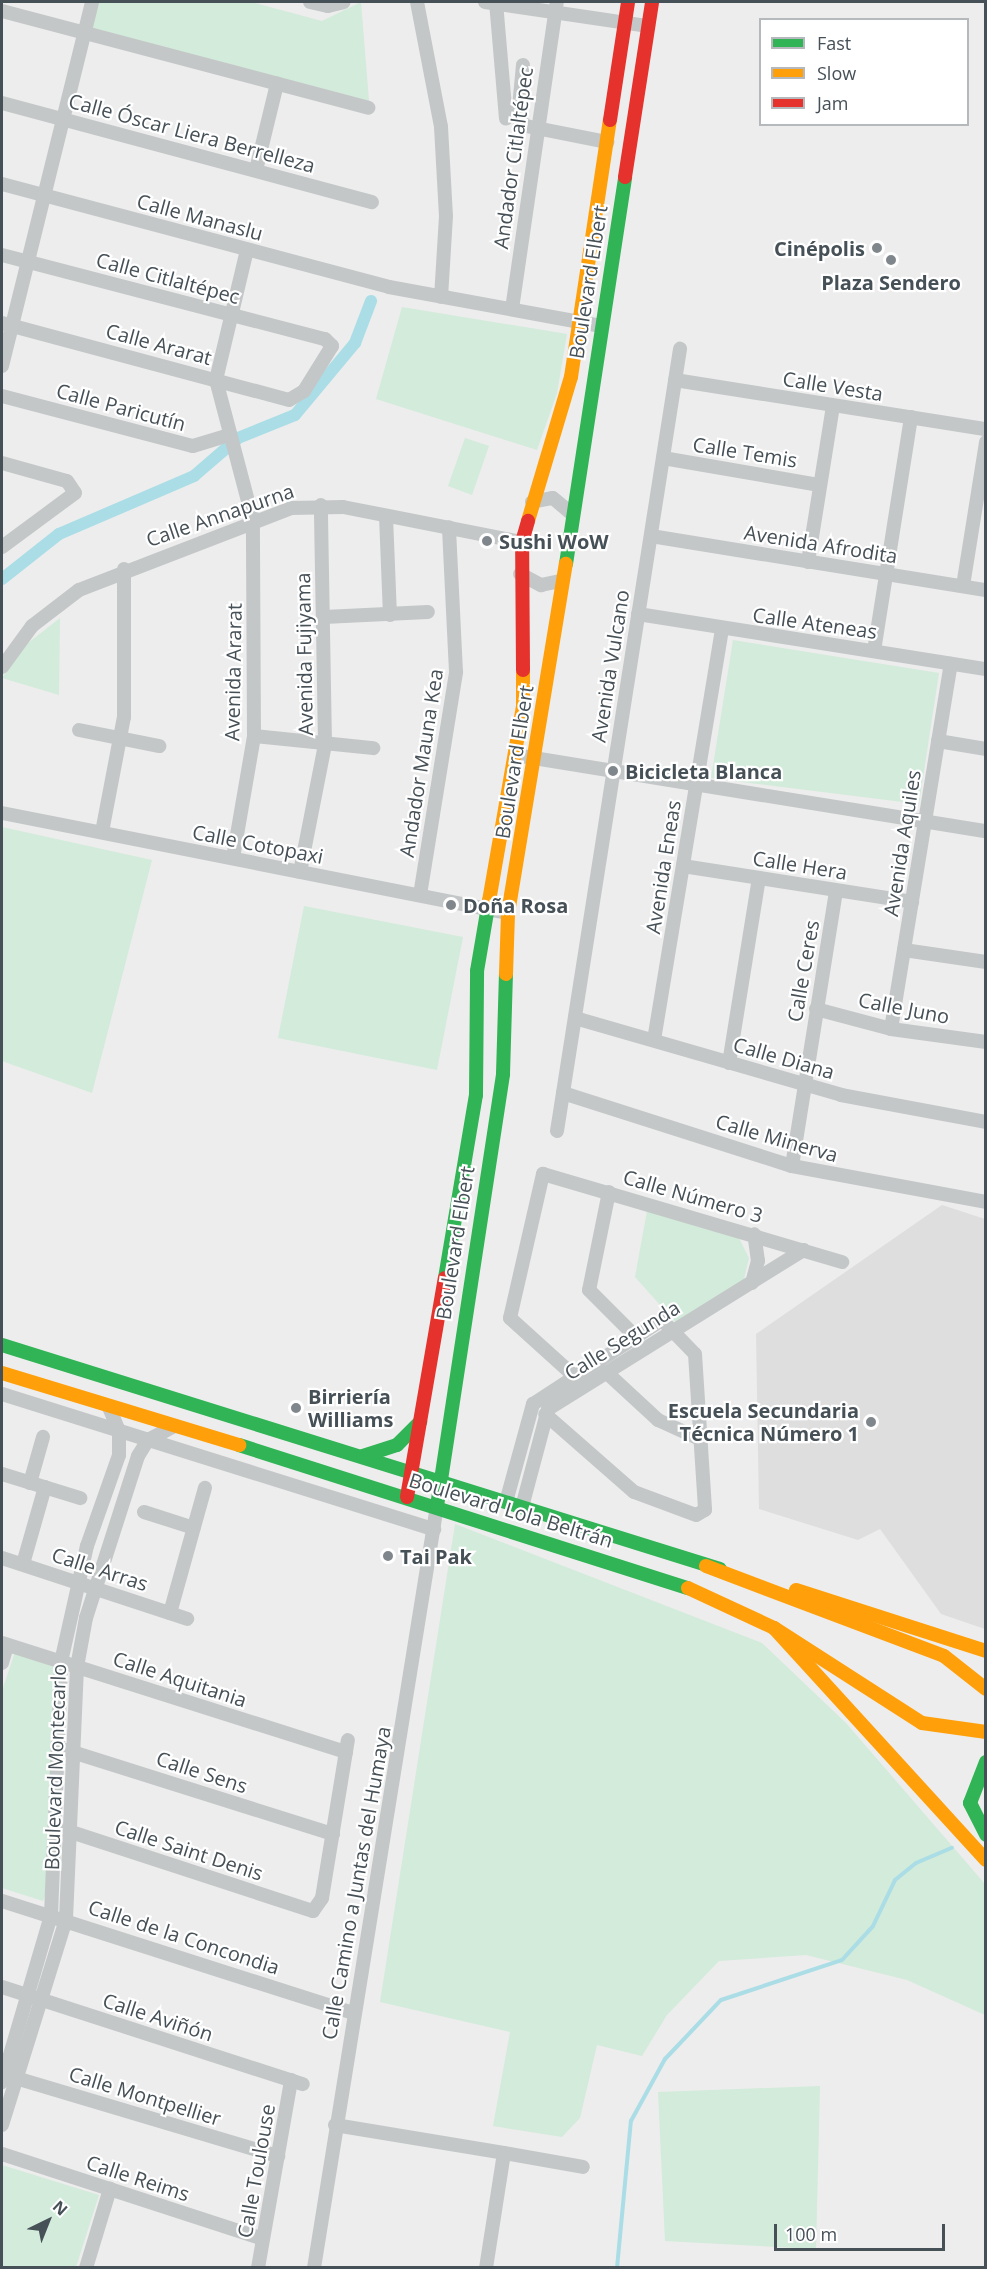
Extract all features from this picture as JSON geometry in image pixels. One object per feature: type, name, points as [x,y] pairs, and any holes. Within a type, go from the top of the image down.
[{"type":"street","points":[[2,366],[7,324],[27,262],[92,2]]},
{"type":"street","points":[[310,2],[328,6],[344,2]]},
{"type":"street","points":[[417,2],[441,127],[446,216],[441,297]]},
{"type":"street","points":[[506,119],[493,2],[556,7],[648,26]]},
{"type":"street","name":"Boulevard Elbert","points":[[407,1497],[479,1072],[477,971],[523,706],[520,574],[522,542],[532,502],[564,412],[580,323],[628,2]]},
{"type":"street","name":"Boulevard Elbert","points":[[437,1506],[437,1479],[503,1074],[508,913],[536,759],[560,581],[652,2]]},
{"type":"street","name":"Andador Citlaltépec","points":[[512,309],[535,131],[556,7]]},
{"type":"street","points":[[2,12],[368,108]]},
{"type":"street","points":[[523,64],[518,118],[535,131],[607,142]]},
{"type":"street","points":[[256,170],[277,84]]},
{"type":"street","name":"Calle Óscar Liera Berrelleza","points":[[2,102],[372,202]]},
{"type":"street","name":"Calle Manaslu","points":[[2,183],[389,287],[601,326]]},
{"type":"street","points":[[216,380],[247,250]]},
{"type":"street","name":"Calle Citlaltépec","points":[[2,255],[325,339],[332,350],[304,392]]},
{"type":"street","name":"Calle Ararat","points":[[7,324],[289,400],[304,392]]},
{"type":"street","name":"Avenida Vulcano","points":[[557,1131],[680,349]]},
{"type":"street","name":"Avenida Ararat","points":[[216,380],[253,520],[254,736],[233,858]]},
{"type":"street","name":"Calle Vesta","points":[[675,380],[986,429]]},
{"type":"street","name":"Calle Paricutín","points":[[2,396],[193,446],[230,435]]},
{"type":"street","points":[[808,562],[833,406]]},
{"type":"street","points":[[874,651],[911,417]]},
{"type":"street","points":[[963,586],[980,510],[986,442]]},
{"type":"street","name":"Calle Temis","points":[[663,458],[820,484]]},
{"type":"street","points":[[2,463],[67,481],[75,488],[73,498],[2,547]]},
{"type":"street","points":[[532,502],[553,498],[571,513]]},
{"type":"street","name":"Calle Annapurna","points":[[2,667],[47,613],[124,569],[253,520],[321,505],[522,542]]},
{"type":"street","name":"Avenida Fujiyama","points":[[300,872],[326,744],[321,505]]},
{"type":"street","points":[[386,516],[390,615]]},
{"type":"street","name":"Andador Mauna Kea","points":[[420,896],[456,672],[449,527]]},
{"type":"street","points":[[2,534],[17,538]]},
{"type":"street","name":"Avenida Afrodita","points":[[651,536],[986,590]]},
{"type":"street","points":[[102,832],[121,738],[124,569]]},
{"type":"street","points":[[520,574],[541,585],[560,581]]},
{"type":"street","points":[[324,617],[428,612]]},
{"type":"street","name":"Calle Ateneas","points":[[638,614],[986,669]]},
{"type":"street","name":"Avenida Eneas","points":[[654,1040],[722,629]]},
{"type":"street","name":"Avenida Aquiles","points":[[891,1029],[951,664]]},
{"type":"street","points":[[79,730],[159,746]]},
{"type":"street","points":[[254,736],[373,748]]},
{"type":"street","points":[[938,741],[986,748]]},
{"type":"street","points":[[515,755],[986,831]]},
{"type":"street","name":"Calle Cotopaxi","points":[[2,813],[508,913]]},
{"type":"street","name":"Calle Hera","points":[[682,866],[912,902]]},
{"type":"street","points":[[729,1063],[759,878]]},
{"type":"street","name":"Calle Ceres","points":[[792,1166],[836,890]]},
{"type":"street","points":[[904,950],[986,962]]},
{"type":"street","name":"Calle Juno","points":[[816,1009],[891,1029],[986,1042]]},
{"type":"street","name":"Calle Diana","points":[[575,1018],[804,1086],[986,1122]]},
{"type":"street","name":"Calle Minerva","points":[[563,1093],[792,1166],[986,1202]]},
{"type":"street","name":"Calle Número 3","points":[[573,1376],[510,1318],[538,1183],[543,1174],[553,1173],[842,1262]]},
{"type":"street","points":[[609,1192],[589,1290],[635,1336]]},
{"type":"street","points":[[453,1222],[477,1226]]},
{"type":"street","points":[[752,1283],[758,1261],[754,1234]]},
{"type":"street","name":"Calle Segunda","points":[[545,1414],[606,1372],[803,1250]]},
{"type":"street","name":"Calle Segunda","points":[[506,1502],[531,1409],[573,1376],[659,1321],[676,1329]]},
{"type":"street","points":[[522,1507],[545,1414],[634,1492],[696,1515],[706,1505],[695,1354],[676,1329]]},
{"type":"street","name":"Boulevard Lola Beltrán","points":[[2,1345],[437,1479],[706,1566],[986,1651]]},
{"type":"street","points":[[606,1372],[658,1420],[702,1440]]},
{"type":"street","name":"Boulevard Lola Beltrán","points":[[2,1373],[172,1427],[437,1506],[709,1595],[774,1628],[922,1723],[986,1732]]},
{"type":"street","points":[[2,1394],[434,1529]]},
{"type":"street","name":"Boulevard Montecarlo","points":[[35,1998],[51,1915],[57,1828],[61,1662],[78,1582],[109,1480],[119,1455],[119,1431],[109,1407]]},
{"type":"street","points":[[361,1457],[397,1445],[421,1421]]},
{"type":"street","points":[[148,1440],[172,1427]]},
{"type":"street","points":[[30,1483],[44,1437]]},
{"type":"street","name":"Boulevard Montecarlo","points":[[2,2124],[6,2077],[66,1919],[74,1832],[77,1667],[95,1588],[128,1482],[148,1440]]},
{"type":"street","points":[[2,1474],[80,1498]]},
{"type":"street","points":[[109,1480],[128,1482]]},
{"type":"street","points":[[23,1564],[45,1487]]},
{"type":"street","points":[[170,1613],[205,1488]]},
{"type":"street","name":"Calle Camino a Juntas del Humaya","points":[[314,2268],[335,2125],[437,1506]]},
{"type":"street","points":[[144,1512],[194,1528]]},
{"type":"street","name":"Calle Arras","points":[[2,1558],[187,1619]]},
{"type":"street","points":[[706,1566],[814,1611],[884,1630],[944,1656],[986,1689]]},
{"type":"street","points":[[774,1628],[986,1860]]},
{"type":"street","points":[[2,1663],[4,1644]]},
{"type":"street","name":"Calle Aquitania","points":[[4,1644],[347,1746],[333,1834]]},
{"type":"street","name":"Calle Sens","points":[[58,1748],[333,1834]]},
{"type":"street","points":[[986,1762],[970,1790],[970,1803],[986,1835]]},
{"type":"street","name":"Calle Saint Denis","points":[[57,1828],[308,1910],[319,1905],[333,1834]]},
{"type":"street","name":"Calle de la Concondia","points":[[2,1901],[66,1919],[354,2013]]},
{"type":"street","name":"Calle Aviñón","points":[[2,1987],[297,2082]]},
{"type":"street","name":"Calle Montpellier","points":[[6,2077],[278,2157]]},
{"type":"street","name":"Calle Toulouse","points":[[258,2268],[278,2157],[297,2082]]},
{"type":"street","points":[[335,2125],[583,2167]]},
{"type":"street","points":[[486,2268],[504,2152]]},
{"type":"street","name":"Calle Reims","points":[[2,2154],[263,2239]]},
{"type":"street","points":[[87,2267],[110,2189]]},
{"type":"shaded area","name":"Escuela Secundaria Técnica Número 1","points":[[942,1205],[985,1219],[985,1629],[941,1614],[880,1529],[858,1540],[759,1509],[756,1334]]},
{"type":"green space","points":[[99,2],[251,2],[322,21],[361,2],[369,101],[92,28]]},
{"type":"green space","points":[[402,307],[567,334],[557,393],[537,450],[376,399]]},
{"type":"green space","points":[[465,438],[489,446],[472,495],[448,486]]},
{"type":"green space","points":[[60,618],[59,695],[2,678],[28,643]]},
{"type":"green space","points":[[733,640],[939,673],[919,804],[711,778]]},
{"type":"green space","points":[[2,827],[152,860],[92,1093],[2,1061]]},
{"type":"green space","points":[[304,906],[463,937],[437,1070],[278,1038]]},
{"type":"green space","points":[[647,1211],[739,1238],[749,1258],[744,1279],[678,1325],[635,1277]]},
{"type":"green space","points":[[455,1524],[762,1643],[846,1723],[985,1884],[985,2015],[907,1980],[806,1955],[719,1961],[667,2015],[642,2056],[597,2045],[580,2118],[562,2137],[493,2126],[510,2032],[380,2002]]},
{"type":"green space","points":[[15,1652],[56,1668],[49,1887],[43,1901],[2,1888],[2,1691]]},
{"type":"green space","points":[[820,2086],[816,2249],[665,2241],[658,2092]]},
{"type":"green space","points":[[2,2165],[99,2195],[76,2267],[2,2267]]},
{"type":"waterway","points":[[2,579],[59,534],[194,476],[238,438],[295,415],[355,343],[371,301]]},
{"type":"waterway","points":[[617,2268],[631,2121],[665,2059],[721,2000],[842,1960],[873,1926],[895,1880],[916,1863],[952,1848]]},
{"type":"traffic: fast","points":[[566,564],[625,177]]},
{"type":"traffic: fast","points":[[445,1278],[476,1095],[477,971],[489,901]]},
{"type":"traffic: fast","points":[[437,1506],[503,1074],[506,974]]},
{"type":"traffic: fast","points":[[2,1345],[720,1569]]},
{"type":"traffic: fast","points":[[363,1456],[397,1445],[420,1422]]},
{"type":"traffic: fast","points":[[239,1445],[688,1588]]},
{"type":"traffic: fast","points":[[986,1762],[970,1803],[986,1835]]},
{"type":"traffic: slow","points":[[528,521],[571,377],[610,120]]},
{"type":"traffic: slow","points":[[506,974],[508,913],[566,564]]},
{"type":"traffic: slow","points":[[489,901],[523,706],[523,670]]},
{"type":"traffic: slow","points":[[2,1373],[239,1445]]},
{"type":"traffic: slow","points":[[706,1566],[944,1656],[986,1689]]},
{"type":"traffic: slow","points":[[688,1588],[774,1628],[922,1723],[986,1732]]},
{"type":"traffic: slow","points":[[796,1590],[986,1651]]},
{"type":"traffic: slow","points":[[774,1628],[986,1860]]},
{"type":"traffic: jam","points":[[610,120],[628,2]]},
{"type":"traffic: jam","points":[[625,177],[652,2]]},
{"type":"traffic: jam","points":[[523,670],[522,542],[528,521]]},
{"type":"traffic: jam","points":[[407,1497],[445,1278]]},
{"type":"place","name":"Cinépolis","points":[[877,248]]},
{"type":"place","name":"Plaza Sendero","points":[[891,260]]},
{"type":"place","name":"Sushi WoW","points":[[487,541]]},
{"type":"place","name":"Bicicleta Blanca","points":[[613,771]]},
{"type":"place","name":"Doña Rosa","points":[[451,905]]},
{"type":"place","name":"Birriería Williams","points":[[296,1408]]},
{"type":"place","name":"Escuela Secundaria Técnica Número 1","points":[[871,1422]]},
{"type":"place","name":"Tai Pak","points":[[388,1556]]}]
